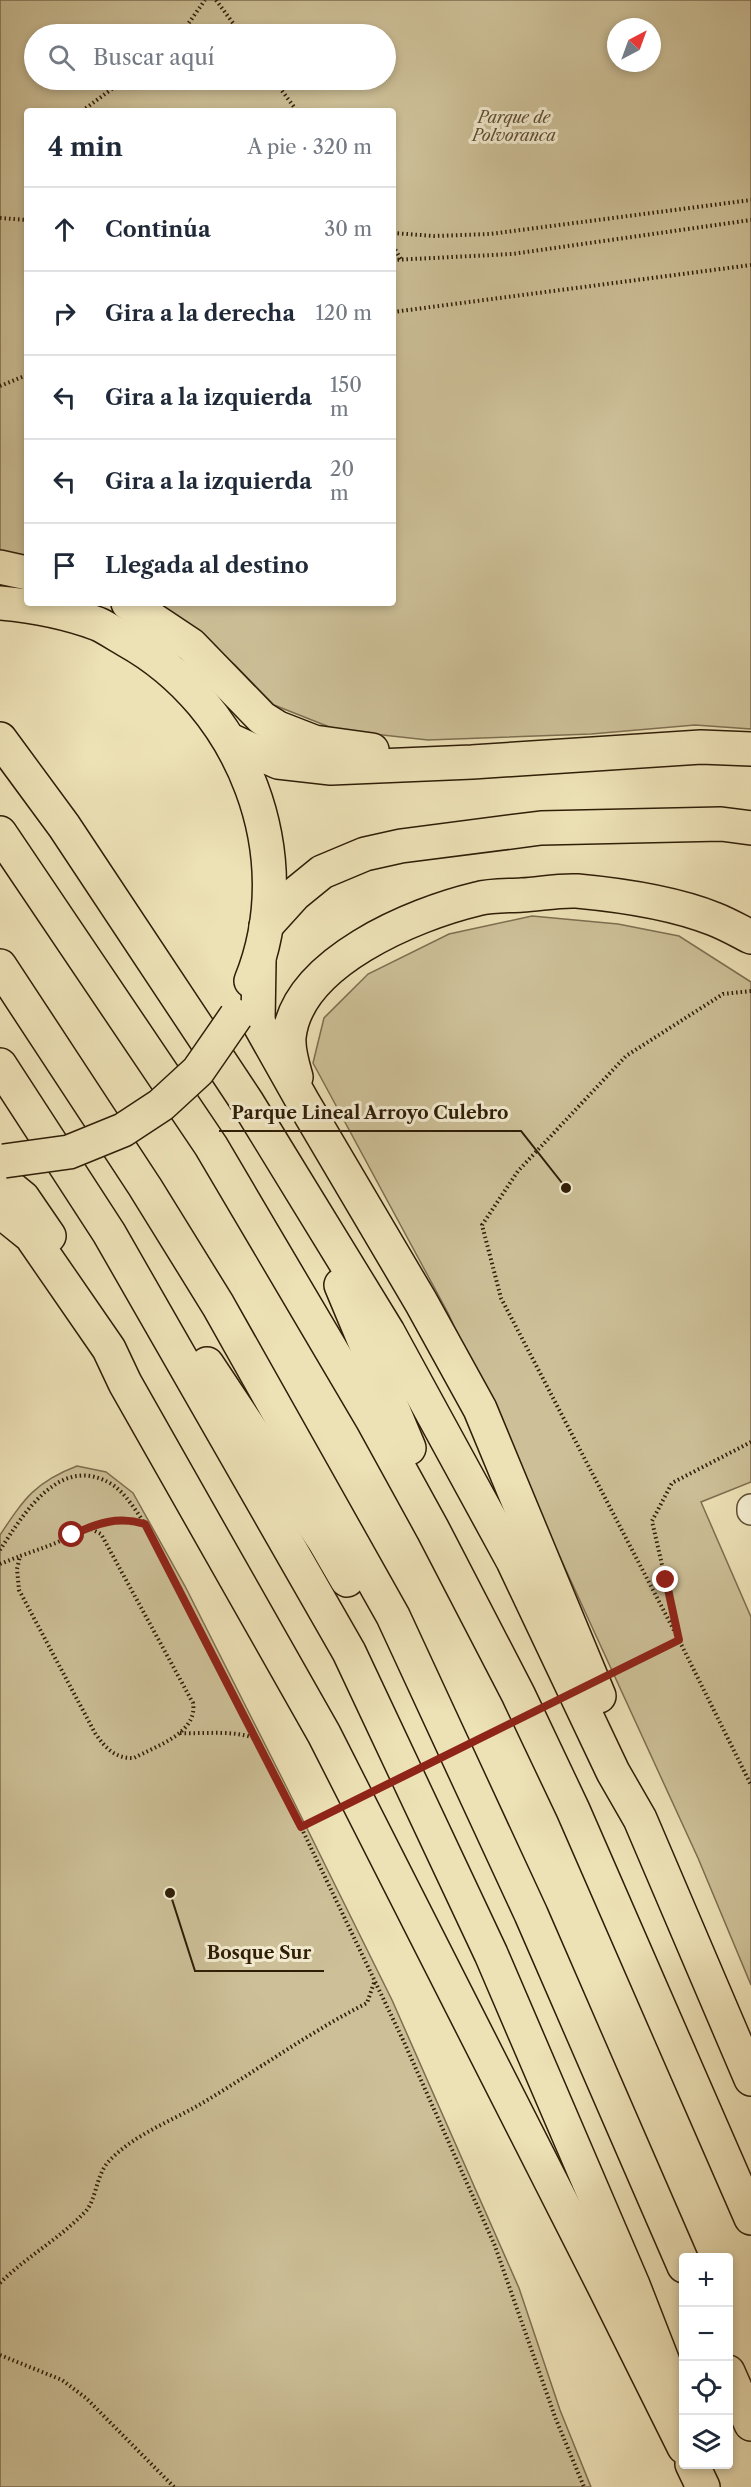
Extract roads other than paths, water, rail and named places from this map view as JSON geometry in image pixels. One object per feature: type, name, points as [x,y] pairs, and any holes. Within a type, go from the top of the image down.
[{"type":"highway","points":[[0,567],[24,572]]},
{"type":"highway","points":[[0,603],[24,605]]},
{"type":"highway","points":[[32,606],[43,607],[99,625],[151,654],[195,693],[230,740],[256,799],[269,862],[266,926],[259,962],[258,1022],[421,1302],[480,1410],[634,1783],[640,1819]]},
{"type":"highway","points":[[132,606],[191,645],[249,707],[278,728],[322,744],[472,762]]},
{"type":"highway","points":[[0,739],[64,826],[247,1102],[394,1342],[513,1562],[613,1772],[640,1819],[751,2079]]},
{"type":"highway","points":[[230,740],[278,762],[331,768],[472,762],[701,747],[751,749]]},
{"type":"highway","points":[[266,926],[295,894],[322,872],[365,854],[401,846],[541,828],[721,824],[751,828]]},
{"type":"highway","points":[[650,826],[751,843]]},
{"type":"highway","points":[[0,833],[211,1146],[372,1419],[433,1530],[518,1694],[573,1810],[751,2218]]},
{"type":"highway","points":[[303,1102],[289,1053],[289,1035],[294,1016],[323,974],[345,957],[400,925],[478,898],[575,891],[653,903],[714,919],[751,937]]},
{"type":"highway","points":[[259,962],[236,1016],[198,1071],[161,1105],[123,1130],[69,1152],[1,1167],[36,1215],[66,1266],[125,1383],[324,1734],[679,2437]]},
{"type":"highway","points":[[0,966],[146,1187],[218,1305],[393,1616],[531,1914],[679,2254]]},
{"type":"highway","points":[[0,1065],[109,1233],[349,1652],[491,1954],[633,2285],[684,2415]]},
{"type":"highway","points":[[247,1102],[339,1281],[426,1490],[433,1530]]},
{"type":"highway","points":[[0,1211],[31,1236],[109,1349]]},
{"type":"highway","points":[[109,1233],[193,1342],[325,1542],[392,1654],[441,1721]]},
{"type":"highway","points":[[733,2381],[751,2424]]},
{"type":"highway","points":[[694,2469],[703,2487]]},
{"type":"highway","points":[[704,2469],[711,2487]]},
{"type":"place","name":"Parque Lineal Arroyo Culebro","points":[[566,1188]]},
{"type":"place","name":"Bosque Sur","points":[[170,1893]]},
{"type":"park label","name":"Parque de Polvoranca","points":[[514,126]]}]
